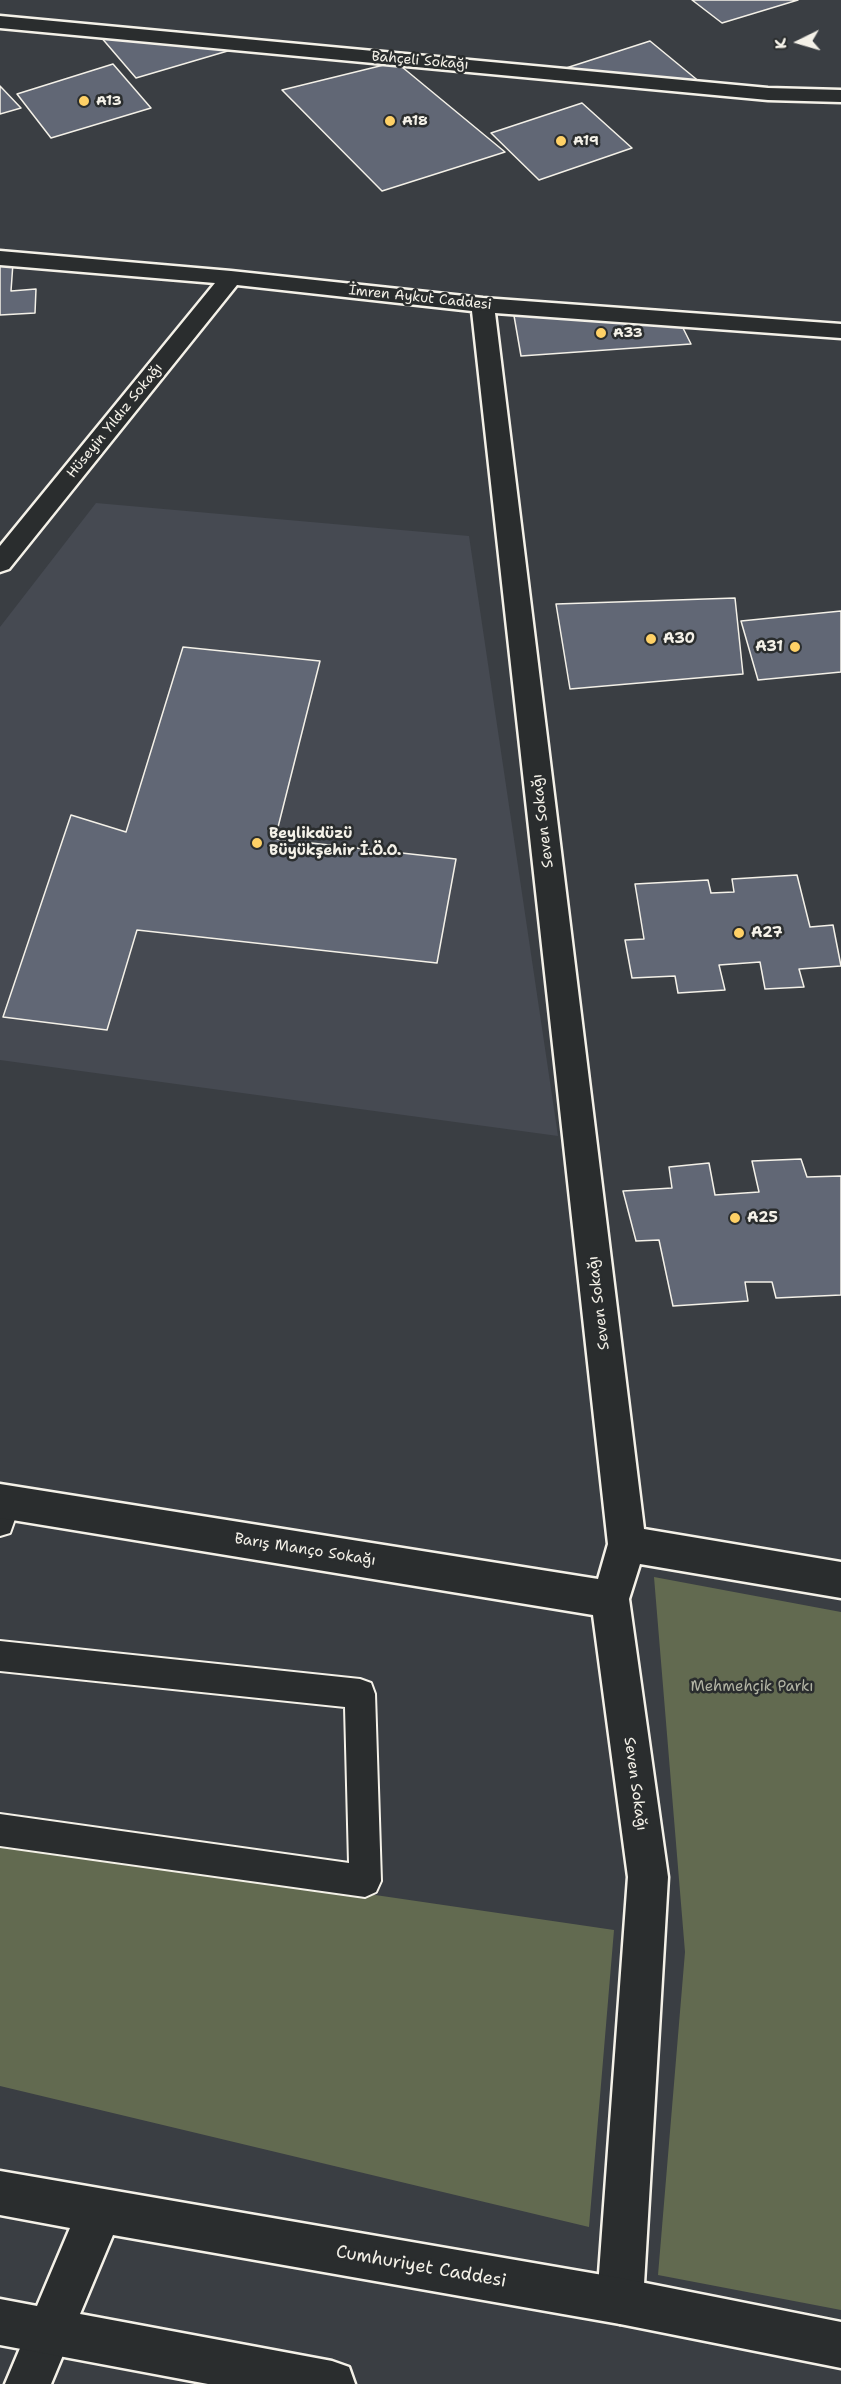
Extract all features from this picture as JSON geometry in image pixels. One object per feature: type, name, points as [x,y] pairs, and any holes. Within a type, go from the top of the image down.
[{"type":"street","name":"Bahçeli Sokağı","points":[[0,22],[768,94],[841,96]]},
{"type":"street","name":"İmren Aykut Caddesi","points":[[0,258],[231,278],[483,304],[841,331]]},
{"type":"street","name":"Hüseyin Yıldız Sokağı","points":[[0,563],[231,278]]},
{"type":"street","name":"Seven Sokağı","points":[[483,304],[627,1544],[610,1599],[648,1877],[620,2301]]},
{"type":"street","name":"Barış Manço Sokağı","points":[[2,1508],[610,1599]]},
{"type":"street","points":[[627,1544],[841,1580]]},
{"type":"street","name":"Cumhuriyet Caddesi","points":[[0,2193],[620,2301],[841,2345]]},
{"type":"street","points":[[28,2384],[100,2211]]},
{"type":"street","points":[[0,2322],[332,2384]]},
{"type":"lane","points":[[0,1656],[360,1694],[365,1881],[0,1830]]},
{"type":"shaded area","name":"Beylikdüzü Büyükşehir İ.Ö.O.","points":[[96,503],[469,536],[558,1136],[0,1060],[0,627]]},
{"type":"green space","name":"Mehmehçik Parkı","points":[[654,1577],[841,1612],[841,2310],[658,2275],[685,1952]]},
{"type":"green space","points":[[0,1840],[614,1930],[589,2227],[0,2086]]},
{"type":"building","points":[[692,0],[798,0],[722,23]]},
{"type":"building","points":[[100,36],[174,43],[231,50],[136,78]]},
{"type":"building","points":[[650,41],[701,83],[563,69]]},
{"type":"building","name":"A18","points":[[396,62],[505,152],[382,191],[282,90]]},
{"type":"building","name":"A13","points":[[113,64],[151,108],[51,138],[17,94]]},
{"type":"building","points":[[0,86],[21,108],[0,114]]},
{"type":"building","name":"A19","points":[[582,103],[632,148],[539,180],[491,133]]},
{"type":"building","points":[[13,263],[11,291],[36,289],[35,313],[0,315],[0,264]]},
{"type":"building","name":"A33","points":[[513,310],[680,322],[691,344],[521,356]]},
{"type":"building","name":"A30","points":[[735,598],[743,674],[570,689],[556,604]]},
{"type":"building","name":"A31","points":[[841,611],[841,672],[758,680],[741,621]]},
{"type":"building","points":[[183,647],[320,661],[275,839],[456,859],[437,963],[137,930],[107,1030],[3,1017],[71,815],[126,832]]},
{"type":"building","name":"A27","points":[[797,875],[810,927],[833,925],[841,966],[799,969],[804,987],[765,989],[760,962],[719,965],[725,990],[678,993],[675,976],[632,978],[625,940],[644,939],[635,884],[708,880],[711,893],[734,892],[732,879]]},
{"type":"building","name":"A25","points":[[801,1159],[807,1177],[841,1176],[841,1295],[776,1298],[772,1282],[745,1282],[748,1301],[673,1306],[659,1240],[636,1241],[623,1191],[672,1188],[669,1167],[709,1163],[715,1195],[759,1192],[752,1161]]},
{"type":"place","name":"A13","points":[[84,101]]},
{"type":"place","name":"A18","points":[[390,121]]},
{"type":"place","name":"A19","points":[[561,141]]},
{"type":"place","name":"A33","points":[[601,333]]},
{"type":"place","name":"A30","points":[[651,639]]},
{"type":"place","name":"A31","points":[[795,647]]},
{"type":"place","name":"Beylikdüzü Büyükşehir İ.Ö.O.","points":[[257,843]]},
{"type":"place","name":"A27","points":[[739,933]]},
{"type":"place","name":"A25","points":[[735,1218]]}]
